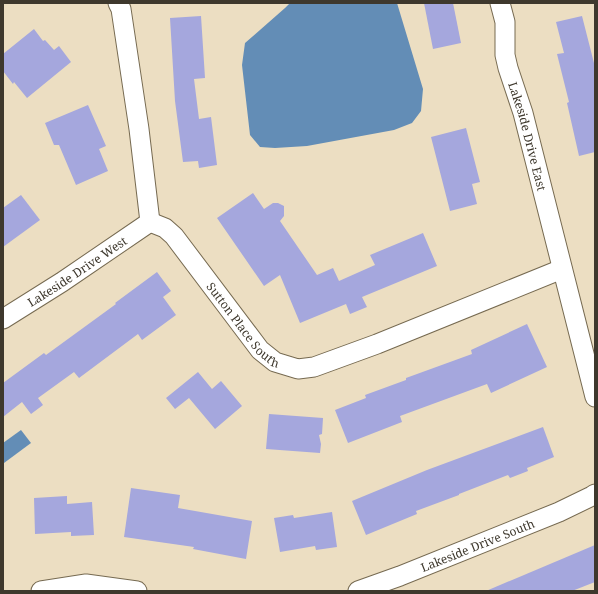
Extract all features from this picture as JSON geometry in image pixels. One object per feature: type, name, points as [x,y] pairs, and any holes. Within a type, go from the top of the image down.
[{"type":"street","name":"Lakeside Drive East","points":[[500,3],[505,22],[505,55],[508,68],[522,112],[562,269]]},
{"type":"street","points":[[120,5],[139,129],[150,222]]},
{"type":"street","name":"Sutton Place South","points":[[150,222],[165,228],[174,236],[260,350],[275,362],[298,369],[314,367],[377,344],[562,269]]},
{"type":"street","name":"Lakeside Drive West","points":[[3,319],[62,282],[150,222]]},
{"type":"street","points":[[562,269],[595,397]]},
{"type":"street","name":"Lakeside Drive South","points":[[358,591],[400,576],[552,515],[595,494]]},
{"type":"street","points":[[41,591],[86,584],[137,591]]},
{"type":"water","points":[[290,3],[397,3],[423,89],[421,111],[412,123],[394,130],[307,146],[275,148],[260,147],[250,135],[242,65],[245,43]]},
{"type":"water","points":[[21,430],[31,443],[4,463],[3,443]]},
{"type":"building","points":[[424,3],[453,3],[461,43],[433,49]]},
{"type":"building","points":[[201,16],[205,78],[194,79],[199,119],[211,117],[217,165],[199,168],[198,161],[183,162],[175,101],[170,18]]},
{"type":"building","points":[[582,16],[595,67],[595,152],[579,156],[567,103],[569,102],[557,54],[564,53],[556,22]]},
{"type":"building","points":[[34,29],[43,41],[45,40],[54,50],[59,46],[71,62],[27,98],[3,71],[3,54]]},
{"type":"building","points":[[88,105],[106,146],[99,149],[108,171],[76,185],[59,145],[54,145],[45,123]]},
{"type":"building","points":[[466,128],[480,182],[472,184],[477,204],[450,211],[431,137]]},
{"type":"building","points":[[253,193],[264,209],[273,203],[278,203],[284,206],[284,216],[280,221],[317,275],[333,268],[339,281],[375,265],[370,255],[423,233],[437,266],[362,297],[367,307],[350,314],[346,304],[300,323],[280,275],[264,286],[217,218]]},
{"type":"building","points":[[21,195],[40,220],[3,247],[3,208]]},
{"type":"building","points":[[157,272],[171,291],[163,297],[176,315],[142,340],[138,334],[79,378],[74,372],[38,398],[43,405],[31,414],[22,402],[3,417],[3,383],[44,353],[46,355]]},
{"type":"building","points":[[527,324],[547,367],[491,393],[487,384],[400,416],[402,422],[348,443],[335,410],[366,398],[365,395],[406,380],[406,378],[472,354],[471,350]]},
{"type":"building","points":[[198,372],[212,389],[221,381],[242,406],[215,429],[189,398],[175,409],[166,398]]},
{"type":"building","points":[[269,414],[323,418],[322,434],[319,435],[321,444],[320,453],[266,449]]},
{"type":"building","points":[[543,427],[554,457],[527,468],[528,471],[510,478],[508,475],[416,511],[417,514],[366,535],[352,501],[427,470]]},
{"type":"building","points":[[131,488],[180,495],[178,508],[252,521],[246,559],[193,549],[194,547],[124,537]]},
{"type":"building","points":[[67,496],[67,504],[92,502],[94,535],[71,536],[71,532],[35,534],[34,498]]},
{"type":"building","points":[[332,512],[337,547],[316,550],[315,546],[280,552],[274,518],[293,515],[294,518]]},
{"type":"building","points":[[595,545],[595,582],[572,591],[486,591]]}]
